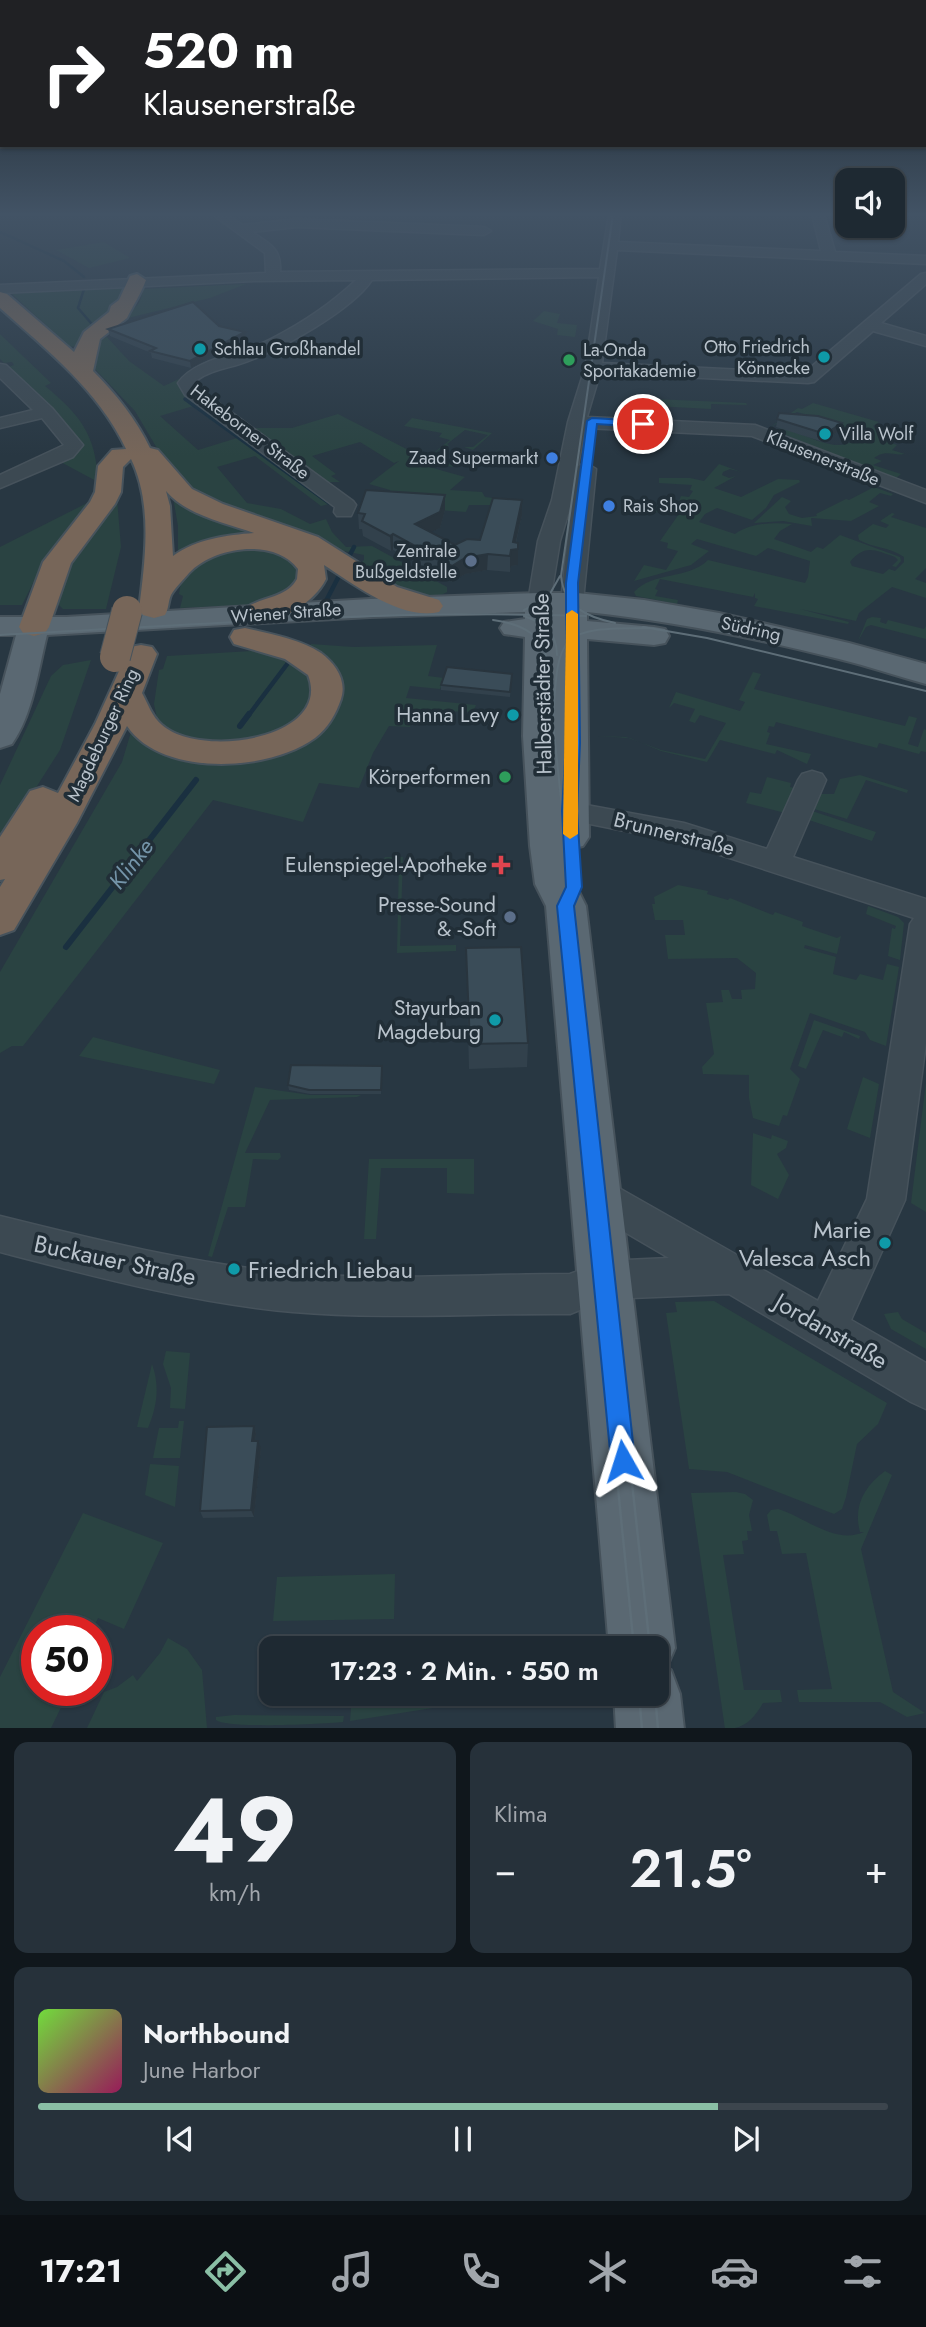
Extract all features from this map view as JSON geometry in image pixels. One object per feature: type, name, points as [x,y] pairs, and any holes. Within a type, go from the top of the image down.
[{"type":"highway","points":[[82,371],[85,344],[112,314],[127,303],[131,295]]},
{"type":"highway","points":[[4,308],[51,319]]},
{"type":"highway","name":"Magdeburger Ring","points":[[4,308],[82,371],[110,402],[128,447]]},
{"type":"highway","name":"Magdeburger Ring","points":[[0,867],[65,761],[95,702],[128,655],[146,605],[160,538],[158,510],[150,472],[4,308]]},
{"type":"highway","points":[[78,319],[112,314]]},
{"type":"highway","points":[[21,642],[57,562],[102,504],[108,492],[110,467],[128,447],[183,495],[214,510],[308,543],[387,593],[428,606]]},
{"type":"highway","points":[[126,694],[143,726],[153,736],[170,745],[206,753],[251,751],[289,738],[318,715],[325,701],[327,685],[323,672],[250,626],[292,599],[309,584],[312,569],[302,555],[281,545],[263,542],[239,542],[209,548],[184,562],[146,605]]},
{"type":"highway","name":"Magdeburger Ring","points":[[0,920],[75,797],[126,694],[128,655]]},
{"type":"main road","name":"Wiener Straße","points":[[250,626],[428,606],[556,615]]},
{"type":"main road","name":"Südring","points":[[556,615],[644,608],[849,652],[926,674]]},
{"type":"main road","name":"Wiener Straße","points":[[0,626],[21,642],[250,626],[556,615]]},
{"type":"main road","name":"Südring","points":[[556,615],[635,633],[706,645],[926,698]]},
{"type":"main road","name":"Halberstädter Straße","points":[[556,615],[573,743],[570,811],[574,887],[566,906]]},
{"type":"main road","name":"Halberstädter Straße","points":[[556,615],[542,659],[540,736],[555,884],[566,906],[641,1636]]},
{"type":"main road","points":[[0,737],[21,642]]},
{"type":"main road","points":[[648,1706],[650,1728]]},
{"type":"street","name":"Hakeborner Straße","points":[[344,512],[346,505],[191,391],[187,383],[197,372],[250,355],[332,309],[349,295]]},
{"type":"street","name":"Halberstädter Straße","points":[[556,615],[575,554],[585,421],[604,295]]},
{"type":"street","points":[[593,368],[806,378],[905,295]]},
{"type":"street","points":[[870,325],[926,341]]},
{"type":"street","points":[[0,369],[46,412],[72,440],[74,447],[60,456],[0,482]]},
{"type":"street","points":[[0,423],[46,412]]},
{"type":"street","name":"Halberstädter Straße","points":[[556,615],[549,541],[585,421]]},
{"type":"street","name":"Klausenerstraße","points":[[585,421],[755,431],[926,497]]},
{"type":"street","points":[[776,862],[812,780]]},
{"type":"street","name":"Brunnerstraße","points":[[570,811],[674,830],[926,910]]},
{"type":"street","points":[[826,1329],[886,1200],[926,924]]},
{"type":"street","name":"Jordanstraße","points":[[596,1195],[926,1387]]},
{"type":"street","name":"Buckauer Straße","points":[[0,1234],[131,1267],[231,1285],[334,1295],[570,1294],[605,1280]]},
{"type":"street","points":[[605,1280],[736,1275]]},
{"type":"green space","points":[[13,295],[122,295],[114,306],[79,338],[76,346],[70,347]]},
{"type":"green space","points":[[142,295],[219,295],[124,319],[139,303]]},
{"type":"green space","points":[[544,311],[560,314],[557,323],[577,325],[575,337],[557,335],[558,329],[533,321]]},
{"type":"green space","points":[[0,334],[51,383],[45,386],[77,416],[90,438],[98,482],[57,460],[80,445],[78,438],[6,368],[14,365],[12,362],[4,363],[0,359]]},
{"type":"green space","points":[[107,337],[129,361],[164,386],[181,378],[179,384],[200,404],[160,416],[198,450],[237,438],[207,417],[216,414],[337,502],[321,506],[255,456],[217,467],[247,503],[281,509],[310,524],[326,519],[332,532],[346,547],[372,546],[447,587],[447,592],[426,596],[401,590],[357,567],[364,560],[364,555],[344,551],[345,556],[192,494],[158,450],[135,411],[95,369],[91,356],[98,340]]},
{"type":"green space","points":[[654,399],[747,405],[711,404],[711,409],[654,406]]},
{"type":"green space","points":[[813,403],[879,422],[873,426],[877,430],[900,433],[889,442],[897,445],[892,450],[905,454],[882,454],[874,458],[882,461],[873,465],[901,474],[895,479],[776,431],[787,424],[803,435],[819,441],[834,445],[850,443],[854,436],[849,432],[825,427],[840,425],[797,412],[769,428],[798,408],[802,409]]},
{"type":"green space","points":[[338,414],[426,459],[450,440],[439,437],[442,433],[404,426],[412,418],[492,433],[473,450],[464,447],[473,447],[488,435],[465,430],[447,444],[449,446],[444,446],[427,459],[452,465],[466,454],[469,455],[452,467],[427,461],[422,465],[465,477],[450,490],[482,492],[485,497],[493,498],[492,505],[469,505],[466,512],[367,505],[385,497],[390,490],[369,484],[399,461],[394,463],[360,442],[312,456],[336,474],[331,476],[340,482],[326,482],[250,428],[292,428]]},
{"type":"green space","points":[[719,464],[741,472],[730,469],[723,472],[722,475],[729,478],[736,476],[714,488],[741,497],[778,479],[800,482],[774,495],[766,508],[752,520],[717,508],[705,514],[699,522],[735,534],[762,524],[792,524],[780,531],[774,539],[811,552],[817,547],[823,549],[840,535],[900,557],[901,561],[896,567],[892,566],[898,560],[895,557],[870,550],[855,556],[850,562],[852,566],[883,574],[889,569],[895,571],[904,562],[904,557],[864,543],[859,540],[858,535],[873,524],[886,528],[889,525],[880,521],[892,513],[895,514],[891,517],[926,528],[926,568],[915,579],[926,583],[926,598],[892,587],[859,613],[856,621],[800,609],[849,622],[848,624],[754,606],[758,599],[755,598],[755,593],[753,597],[660,579],[655,596],[678,600],[677,604],[636,596],[634,592],[642,585],[660,578],[691,570],[708,560],[805,583],[810,561],[768,548],[756,556],[697,539],[691,544],[709,551],[691,565],[634,581],[644,565],[666,570],[678,551],[667,548],[668,543],[660,541],[679,514],[629,510],[629,505],[660,507],[661,499],[679,501],[681,496],[689,497],[693,491],[690,490],[692,485],[659,483],[659,478],[704,481]]},
{"type":"green space","points":[[874,487],[893,494],[891,496],[880,493],[869,502],[879,506],[851,521],[811,518],[812,526],[783,521],[754,523],[782,497],[791,501],[785,507],[789,514],[802,518],[817,516],[816,514]]},
{"type":"green space","points":[[173,497],[282,539],[178,556],[178,526]]},
{"type":"green space","points":[[95,499],[79,523],[47,555],[22,605],[0,605],[0,547]]},
{"type":"green space","points":[[117,499],[121,547],[106,609],[63,609],[56,602],[68,560]]},
{"type":"green space","points":[[269,548],[298,561],[299,583],[264,604],[180,608],[183,596],[179,594],[183,579],[201,560],[227,551]]},
{"type":"green space","points":[[881,618],[880,622],[886,624],[888,620],[924,629],[926,626],[926,639],[871,625],[866,627],[858,641],[867,619]]},
{"type":"green space","points":[[311,644],[353,647],[437,645],[428,676],[444,678],[440,689],[410,686],[406,698],[476,705],[473,712],[441,711],[439,723],[412,721],[410,727],[389,726],[373,753],[359,788],[319,783],[303,822],[213,800],[23,1046],[12,1046],[0,1053],[0,972],[122,762],[131,732],[191,757],[319,724],[308,649]]},
{"type":"green space","points":[[267,650],[310,671],[317,694],[292,727],[233,746],[179,736],[158,723],[154,704],[159,670],[163,669],[167,656]]},
{"type":"green space","points":[[91,660],[60,750],[0,844],[0,785],[51,676],[63,665]]},
{"type":"green space","points":[[753,672],[761,674],[754,689],[905,726],[909,716],[917,718],[908,744],[918,747],[924,729],[926,730],[926,752],[921,751],[919,754],[879,743],[877,748],[776,722],[774,727],[769,726],[767,732],[770,733],[766,744],[811,754],[807,764],[777,750],[775,754],[720,740],[707,762],[661,751],[640,742],[661,750],[705,759],[726,723],[700,715],[695,723],[689,721],[695,709],[674,703],[669,708],[676,692],[740,711],[745,702],[739,700]]},
{"type":"green space","points":[[860,775],[908,790],[907,793],[866,780],[847,819],[811,808],[820,794],[834,794],[840,779]]},
{"type":"green space","points":[[767,777],[791,783],[790,787],[795,788],[785,813],[746,803],[750,792],[761,794]]},
{"type":"green space","points":[[809,810],[876,832],[872,841],[806,819]]},
{"type":"green space","points":[[403,857],[400,946],[456,945],[456,951],[397,953],[399,860],[384,859]]},
{"type":"green space","points":[[678,885],[708,891],[707,894],[728,900],[730,898],[773,915],[775,912],[803,922],[802,926],[837,938],[841,936],[837,954],[805,945],[804,948],[836,957],[833,974],[856,980],[860,974],[883,980],[887,964],[899,967],[886,1046],[870,1040],[865,1032],[810,1013],[790,1069],[800,1079],[787,1116],[783,1115],[779,1126],[753,1118],[749,1098],[749,1075],[703,1074],[702,1067],[714,1054],[706,1003],[723,1002],[721,990],[729,990],[732,999],[742,999],[741,990],[755,989],[756,973],[737,958],[668,959],[665,935],[685,935],[683,920],[655,920],[652,904],[655,904],[654,897]]},
{"type":"green space","points":[[868,906],[898,917],[904,923],[900,960],[888,956],[892,928],[895,929],[896,926],[866,914]]},
{"type":"green space","points":[[814,1020],[860,1036],[859,1039],[844,1032],[842,1037],[823,1030],[806,1069],[798,1066]]},
{"type":"green space","points":[[93,1037],[220,1070],[214,1084],[79,1056]]},
{"type":"green space","points":[[863,1077],[879,1084],[870,1138],[847,1129]]},
{"type":"green space","points":[[926,1082],[926,1212],[911,1203]]},
{"type":"green space","points":[[255,1087],[310,1095],[361,1095],[270,1100],[245,1153],[280,1153],[281,1157],[278,1160],[253,1159],[245,1207],[228,1207],[212,1257],[208,1256]]},
{"type":"green space","points":[[753,1133],[771,1139],[772,1135],[788,1141],[786,1148],[777,1154],[789,1175],[778,1199],[751,1185]]},
{"type":"green space","points":[[369,1159],[474,1159],[474,1194],[447,1193],[447,1168],[381,1168],[376,1239],[364,1239]]},
{"type":"green space","points":[[714,1301],[887,1403],[878,1424],[857,1444],[846,1497],[842,1509],[834,1514],[727,1472],[689,1469],[666,1313],[677,1312],[675,1302]]},
{"type":"green space","points":[[898,1312],[902,1319],[926,1333],[926,1349],[891,1329],[884,1314]]},
{"type":"green space","points":[[166,1351],[190,1353],[185,1409],[170,1408],[171,1388],[163,1364]]},
{"type":"green space","points":[[152,1364],[157,1388],[154,1412],[148,1428],[137,1427]]},
{"type":"green space","points":[[179,1421],[184,1421],[180,1458],[153,1458],[159,1428],[178,1428]]},
{"type":"green space","points":[[150,1464],[179,1466],[175,1507],[145,1495]]},
{"type":"green space","points":[[885,1471],[892,1475],[861,1549],[893,1692],[925,1713],[907,1717],[880,1702],[799,1702],[797,1690],[832,1689],[806,1553],[782,1554],[777,1531],[770,1531],[767,1515],[771,1510],[778,1509],[831,1533],[853,1535],[864,1532],[860,1532],[858,1523],[859,1506],[871,1483]]},
{"type":"green space","points":[[736,1492],[753,1500],[749,1515],[752,1531],[747,1531],[748,1540],[742,1541],[744,1554],[723,1555],[744,1690],[780,1690],[782,1702],[763,1703],[756,1714],[738,1727],[725,1728],[691,1493]]},
{"type":"green space","points":[[83,1513],[163,1543],[124,1629],[112,1624],[112,1615],[31,1615]]},
{"type":"green space","points":[[395,1574],[394,1619],[273,1621],[277,1577]]},
{"type":"green space","points":[[21,1636],[21,1706],[62,1706],[51,1728],[0,1728],[0,1677]]},
{"type":"green space","points":[[168,1638],[187,1649],[202,1670],[207,1728],[87,1728],[97,1706],[112,1706],[112,1689],[133,1675],[137,1681],[160,1653]]},
{"type":"green space","points":[[351,1706],[439,1706],[439,1707],[350,1721]]},
{"type":"green space","points":[[344,1716],[343,1722],[296,1725],[238,1724],[216,1720],[216,1717]]},
{"type":"building","points":[[193,302],[219,326],[245,332],[190,361],[150,351],[156,348],[108,329]]},
{"type":"building","points":[[779,413],[818,416],[842,423],[825,434],[777,419]]},
{"type":"building","points":[[366,490],[445,495],[440,512],[415,524],[455,545],[467,539],[480,540],[493,498],[522,500],[513,542],[518,543],[518,549],[511,550],[510,556],[488,554],[465,558],[452,566],[393,534],[390,536],[362,521],[365,514],[358,513]]},
{"type":"building","points":[[447,667],[512,674],[510,692],[441,685]]},
{"type":"building","name":"Stayurban Magdeburg","points":[[521,947],[528,1043],[470,1044],[466,948]]},
{"type":"building","points":[[291,1065],[382,1066],[381,1090],[309,1090],[288,1085]]},
{"type":"building","points":[[254,1426],[252,1441],[258,1441],[251,1510],[200,1511],[207,1427]]},
{"type":"waterway","name":"Klinke","points":[[82,295],[78,308],[103,337]]},
{"type":"waterway","name":"Klinke","points":[[185,399],[329,503]]},
{"type":"waterway","name":"Klinke","points":[[327,599],[354,547]]},
{"type":"waterway","name":"Klinke","points":[[248,716],[291,659]]},
{"type":"waterway","name":"Klinke","points":[[240,726],[249,714]]},
{"type":"waterway","name":"Klinke","points":[[66,947],[196,780]]},
{"type":"tram line","points":[[601,295],[561,576],[563,587],[572,603],[586,614],[615,623]]},
{"type":"tram line","points":[[524,610],[547,599],[560,576]]},
{"type":"tram line","points":[[0,635],[366,616],[586,616]]},
{"type":"tram line","points":[[524,616],[548,630],[555,641],[557,655]]},
{"type":"tram line","points":[[493,620],[523,628],[531,633],[542,647],[548,667]]},
{"type":"tram line","points":[[643,627],[649,628]]},
{"type":"tram line","points":[[614,1310],[553,722],[557,669],[569,641],[580,634],[597,630],[649,628]]},
{"type":"tram line","points":[[649,628],[707,638],[926,691]]},
{"type":"tram line","points":[[570,1002],[600,1310]]},
{"type":"tram line","points":[[600,1308],[633,1636]]},
{"type":"tram line","points":[[613,1308],[649,1636]]},
{"type":"tram line","points":[[640,1706],[642,1728]]},
{"type":"tram line","points":[[656,1706],[658,1728]]},
{"type":"slow traffic","points":[[570,834],[573,743],[572,614]]},
{"type":"place","name":"Schlau Großhandel","points":[[200,349]]},
{"type":"place","name":"Otto Friedrich Könnecke","points":[[824,357]]},
{"type":"place","name":"La-Onda Sportakademie","points":[[569,360]]},
{"type":"place","name":"Villa Wolf","points":[[825,434]]},
{"type":"place","name":"Zaad Supermarkt","points":[[552,458]]},
{"type":"place","name":"Rais Shop","points":[[609,506]]},
{"type":"place","name":"Zentrale Bußgeldstelle","points":[[471,561]]},
{"type":"place","name":"Hanna Levy","points":[[513,715]]},
{"type":"place","name":"Körperformen","points":[[505,777]]},
{"type":"place","name":"Eulenspiegel-Apotheke","points":[[501,865]]},
{"type":"place","name":"Presse-Sound & -Soft","points":[[510,917]]},
{"type":"place","name":"Stayurban Magdeburg","points":[[495,1020]]},
{"type":"place","name":"Marie Valesca Asch","points":[[885,1243]]},
{"type":"place","name":"Friedrich Liebau","points":[[234,1269]]},
{"type":"route","points":[[623,1461],[566,906],[574,887],[570,811],[573,743],[572,583],[592,421],[643,424]]}]
